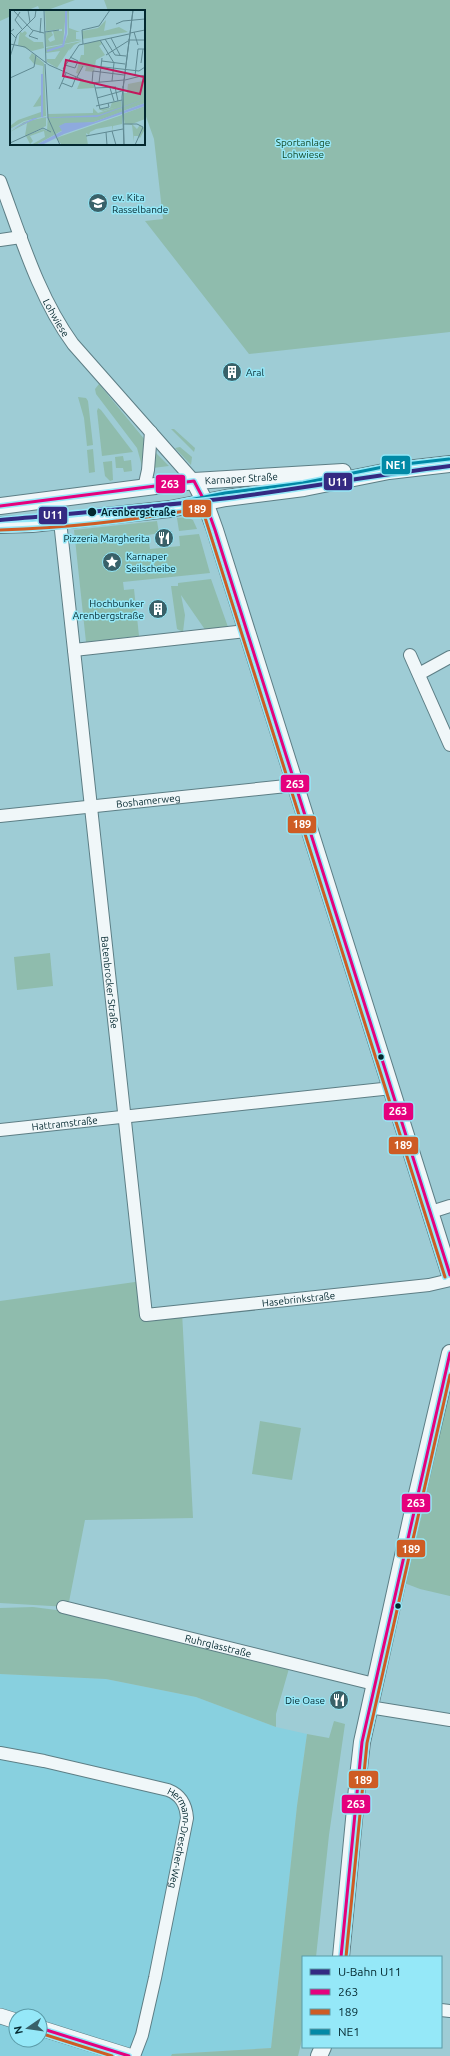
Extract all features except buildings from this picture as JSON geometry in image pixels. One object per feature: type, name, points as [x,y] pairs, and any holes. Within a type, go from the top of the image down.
[{"type":"main road","name":"Karnaper Straße","points":[[0,506],[194,481],[389,471],[450,464]]},
{"type":"main road","name":"Karnaper Straße","points":[[0,525],[60,521],[168,509],[226,498],[304,488],[389,471]]},
{"type":"main road","points":[[194,481],[205,502],[296,785],[450,1275]]},
{"type":"main road","points":[[341,1956],[358,1777],[369,1707],[450,1353]]},
{"type":"street","name":"Lohwiese","points":[[0,181],[47,302],[62,329],[73,344],[194,481]]},
{"type":"street","points":[[0,240],[21,238]]},
{"type":"street","points":[[144,488],[148,470],[151,432]]},
{"type":"street","name":"Batenbrocker Straße","points":[[60,521],[146,1315]]},
{"type":"street","points":[[74,650],[246,631]]},
{"type":"street","points":[[410,655],[450,745]]},
{"type":"street","points":[[419,674],[450,657]]},
{"type":"street","name":"Boshamerweg","points":[[0,816],[296,785]]},
{"type":"street","name":"Hattramstraße","points":[[0,1130],[392,1088]]},
{"type":"street","points":[[431,1212],[450,1206]]},
{"type":"street","name":"Hasebrinkstraße","points":[[146,1315],[429,1284],[450,1280]]},
{"type":"street","name":"Ruhrglasstraße","points":[[63,1607],[374,1684]]},
{"type":"street","points":[[369,1707],[450,1720]]},
{"type":"street","name":"Hermann-Drescher-Weg","points":[[0,1753],[44,1761],[168,1790],[176,1793],[185,1806],[187,1818],[158,1962],[142,2035],[134,2056]]},
{"type":"street","points":[[48,2031],[129,2056]]},
{"type":"shaded area","points":[[0,1674],[106,1679],[196,1697],[276,1727],[307,1734],[297,1806],[271,2048],[172,2054],[171,2056],[0,2056]]},
{"type":"green space","points":[[0,0],[75,0],[48,10],[40,10],[38,6],[28,10],[10,10],[10,16],[0,21]]},
{"type":"green space","name":"Sportanlage Lohwiese","points":[[104,0],[450,0],[450,332],[249,354],[145,221],[163,219],[154,139],[145,114],[145,10],[108,10]]},
{"type":"green space","points":[[99,384],[145,440],[142,466],[137,448],[96,394],[95,389]]},
{"type":"green space","points":[[78,397],[86,398],[88,401],[93,445],[87,446],[84,418]]},
{"type":"green space","points":[[98,408],[133,452],[102,456],[97,411]]},
{"type":"green space","points":[[171,429],[174,429],[195,448],[194,452]]},
{"type":"green space","points":[[180,447],[192,457],[191,465],[175,448]]},
{"type":"green space","points":[[93,449],[95,472],[89,473],[87,450]]},
{"type":"green space","points":[[156,453],[169,466],[153,468]]},
{"type":"green space","points":[[123,456],[124,461],[131,460],[132,471],[124,472],[123,468],[116,468],[115,457]]},
{"type":"green space","points":[[112,461],[113,480],[110,481],[105,476],[103,462]]},
{"type":"green space","points":[[187,517],[193,520],[197,529],[179,531],[177,518]]},
{"type":"green space","points":[[157,521],[159,533],[148,535],[150,549],[180,546],[179,536],[199,534],[210,573],[123,582],[124,590],[134,589],[139,636],[86,642],[74,530]]},
{"type":"green space","points":[[211,579],[228,627],[206,631],[181,595],[185,615],[183,632],[177,629],[171,586],[178,586],[178,583]]},
{"type":"green space","points":[[50,953],[53,986],[17,990],[14,957]]},
{"type":"green space","points":[[142,1281],[144,1316],[182,1312],[193,1518],[85,1520],[68,1607],[0,1603],[0,1301]]},
{"type":"green space","points":[[450,1353],[450,1596],[420,1589],[399,1581]]},
{"type":"green space","points":[[260,1421],[301,1428],[292,1480],[252,1474]]},
{"type":"green space","points":[[33,1607],[64,1611],[290,1665],[276,1714],[276,1727],[196,1697],[106,1679],[0,1674],[0,1608]]},
{"type":"green space","points":[[334,1721],[345,1724],[329,1835],[316,1956],[302,1956],[302,2040],[298,2056],[171,2056],[172,2054],[271,2048],[297,1806],[307,1734],[329,1738]]},
{"type":"metro line","name":"U11","points":[[0,520],[229,498],[450,466]]},
{"type":"transit line","name":"NE1","points":[[0,520],[32,519],[169,504],[225,493],[303,483],[388,466],[449,459]]},
{"type":"transit line","name":"263","points":[[0,506],[194,481],[205,502],[215,530],[450,1275]]},
{"type":"transit line","name":"189","points":[[0,530],[101,523],[202,508],[445,1277]]},
{"type":"transit line","name":"263","points":[[341,1956],[362,1742],[450,1353]]},
{"type":"transit line","name":"189","points":[[346,1956],[367,1743],[450,1375]]},
{"type":"transit line","name":"263","points":[[48,2031],[129,2056]]},
{"type":"transit line","name":"189","points":[[48,2036],[112,2056]]},
{"type":"place","name":"ev. Kita Rasselbande","points":[[98,203]]},
{"type":"place","name":"Aral","points":[[232,372]]},
{"type":"place","name":"Arenbergstraße","points":[[92,512]]},
{"type":"place","name":"Pizzeria Margherita","points":[[164,538]]},
{"type":"place","name":"Karnaper Seilscheibe","points":[[112,562]]},
{"type":"place","name":"Hochbunker Arenbergstraße","points":[[158,609]]},
{"type":"place","name":"Die Oase","points":[[339,1700]]}]
